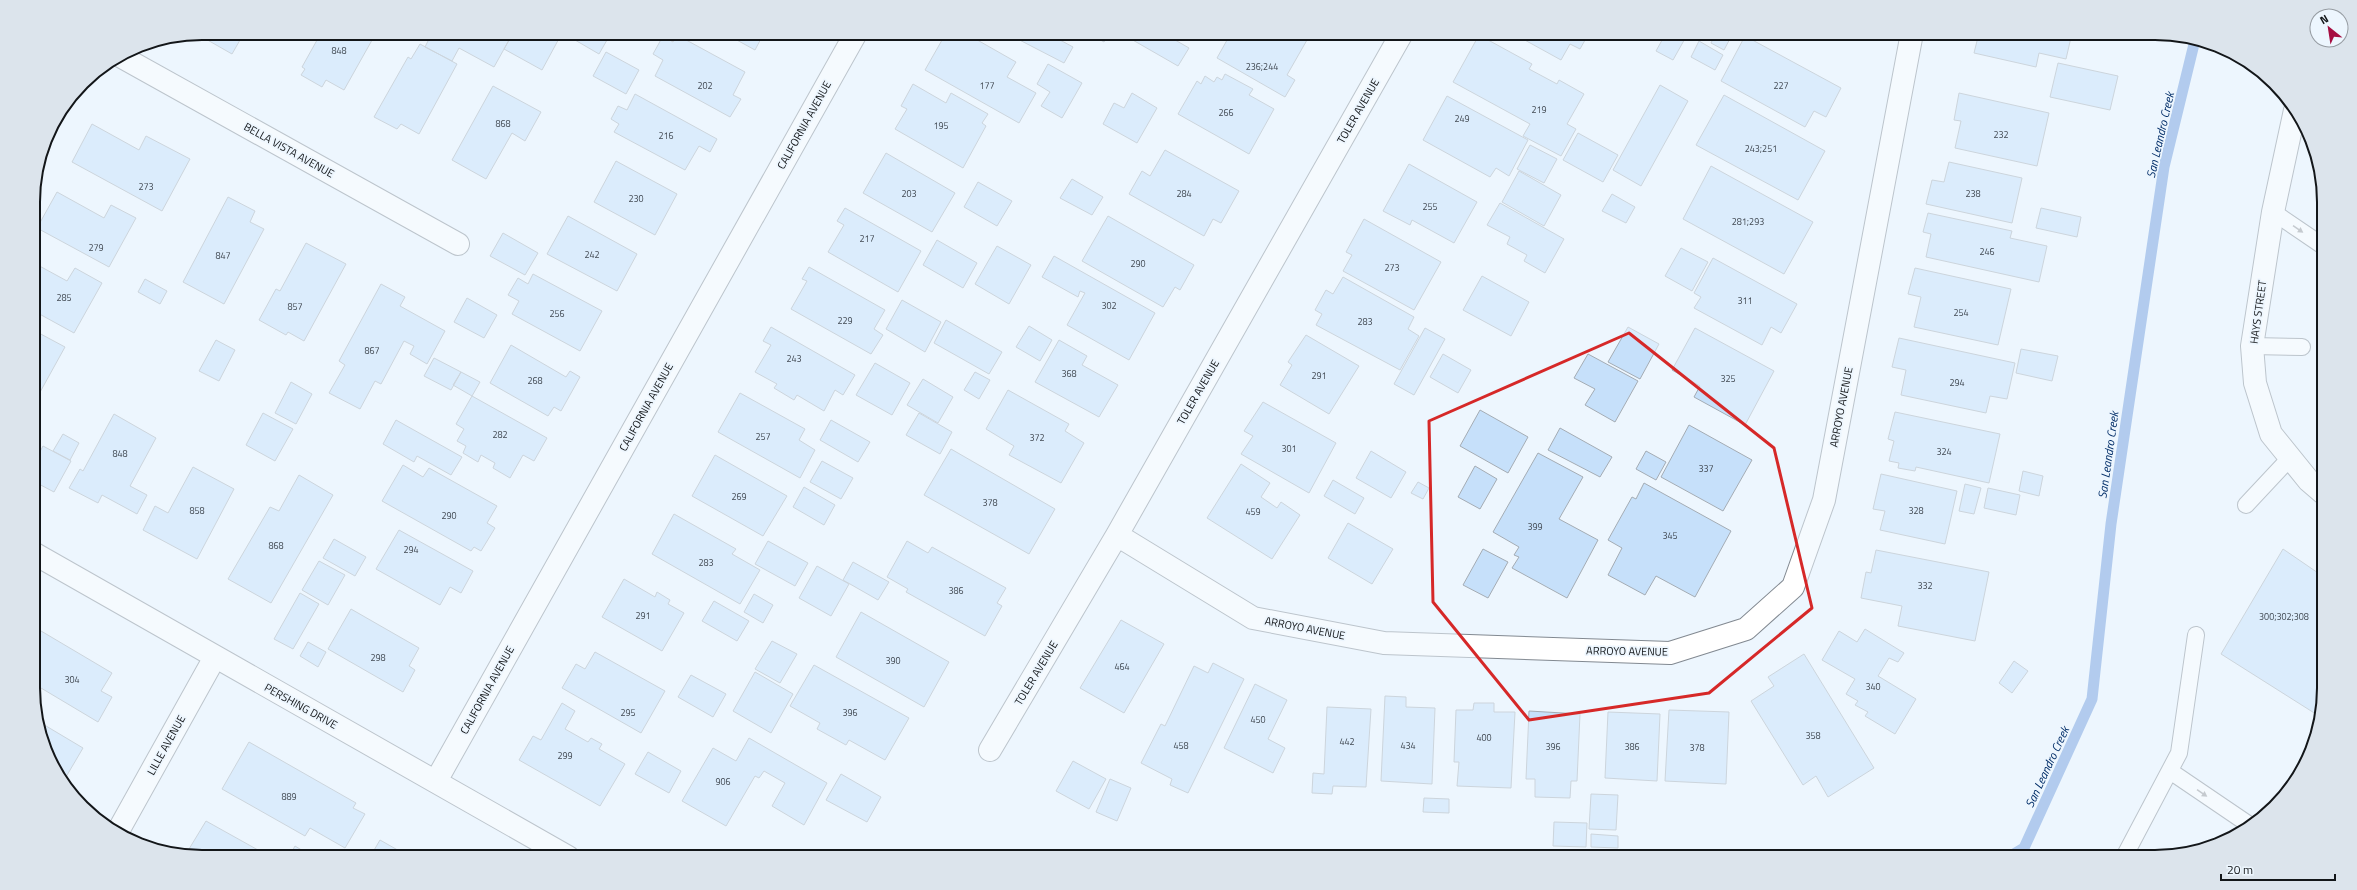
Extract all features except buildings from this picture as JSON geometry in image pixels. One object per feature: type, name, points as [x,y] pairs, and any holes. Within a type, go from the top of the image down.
[{"type":"street","name":"CALIFORNIA AVENUE","points":[[436,781],[852,40]]},
{"type":"street","name":"TOLER AVENUE","points":[[990,750],[1117,535],[1398,40]]},
{"type":"street","name":"ARROYO AVENUE","points":[[1117,535],[1253,618],[1384,643],[1670,653],[1746,629],[1793,588],[1824,500],[1911,40]]},
{"type":"street","name":"BELLA VISTA AVENUE","points":[[126,59],[458,244]]},
{"type":"street","name":"HAYS STREET","points":[[2293,118],[2273,212],[2252,346],[2255,383],[2271,434],[2309,481],[2317,488]]},
{"type":"street","name":"PERSHING DRIVE","points":[[40,557],[556,850]]},
{"type":"street","name":"LILLE AVENUE","points":[[120,827],[215,657]]},
{"type":"lane","points":[[2273,212],[2317,242]]},
{"type":"lane","points":[[2252,346],[2302,347]]},
{"type":"lane","points":[[2246,505],[2290,458]]},
{"type":"lane","points":[[2128,850],[2180,753],[2196,635]]},
{"type":"lane","points":[[2170,772],[2246,822]]},
{"type":"highlighted area","points":[[1629,333],[1774,448],[1812,608],[1709,693],[1529,720],[1433,602],[1429,421]]},
{"type":"waterway","name":"San Leandro Creek","points":[[2021,850],[2024,848],[2092,699],[2111,524],[2164,167],[2194,45]]}]
